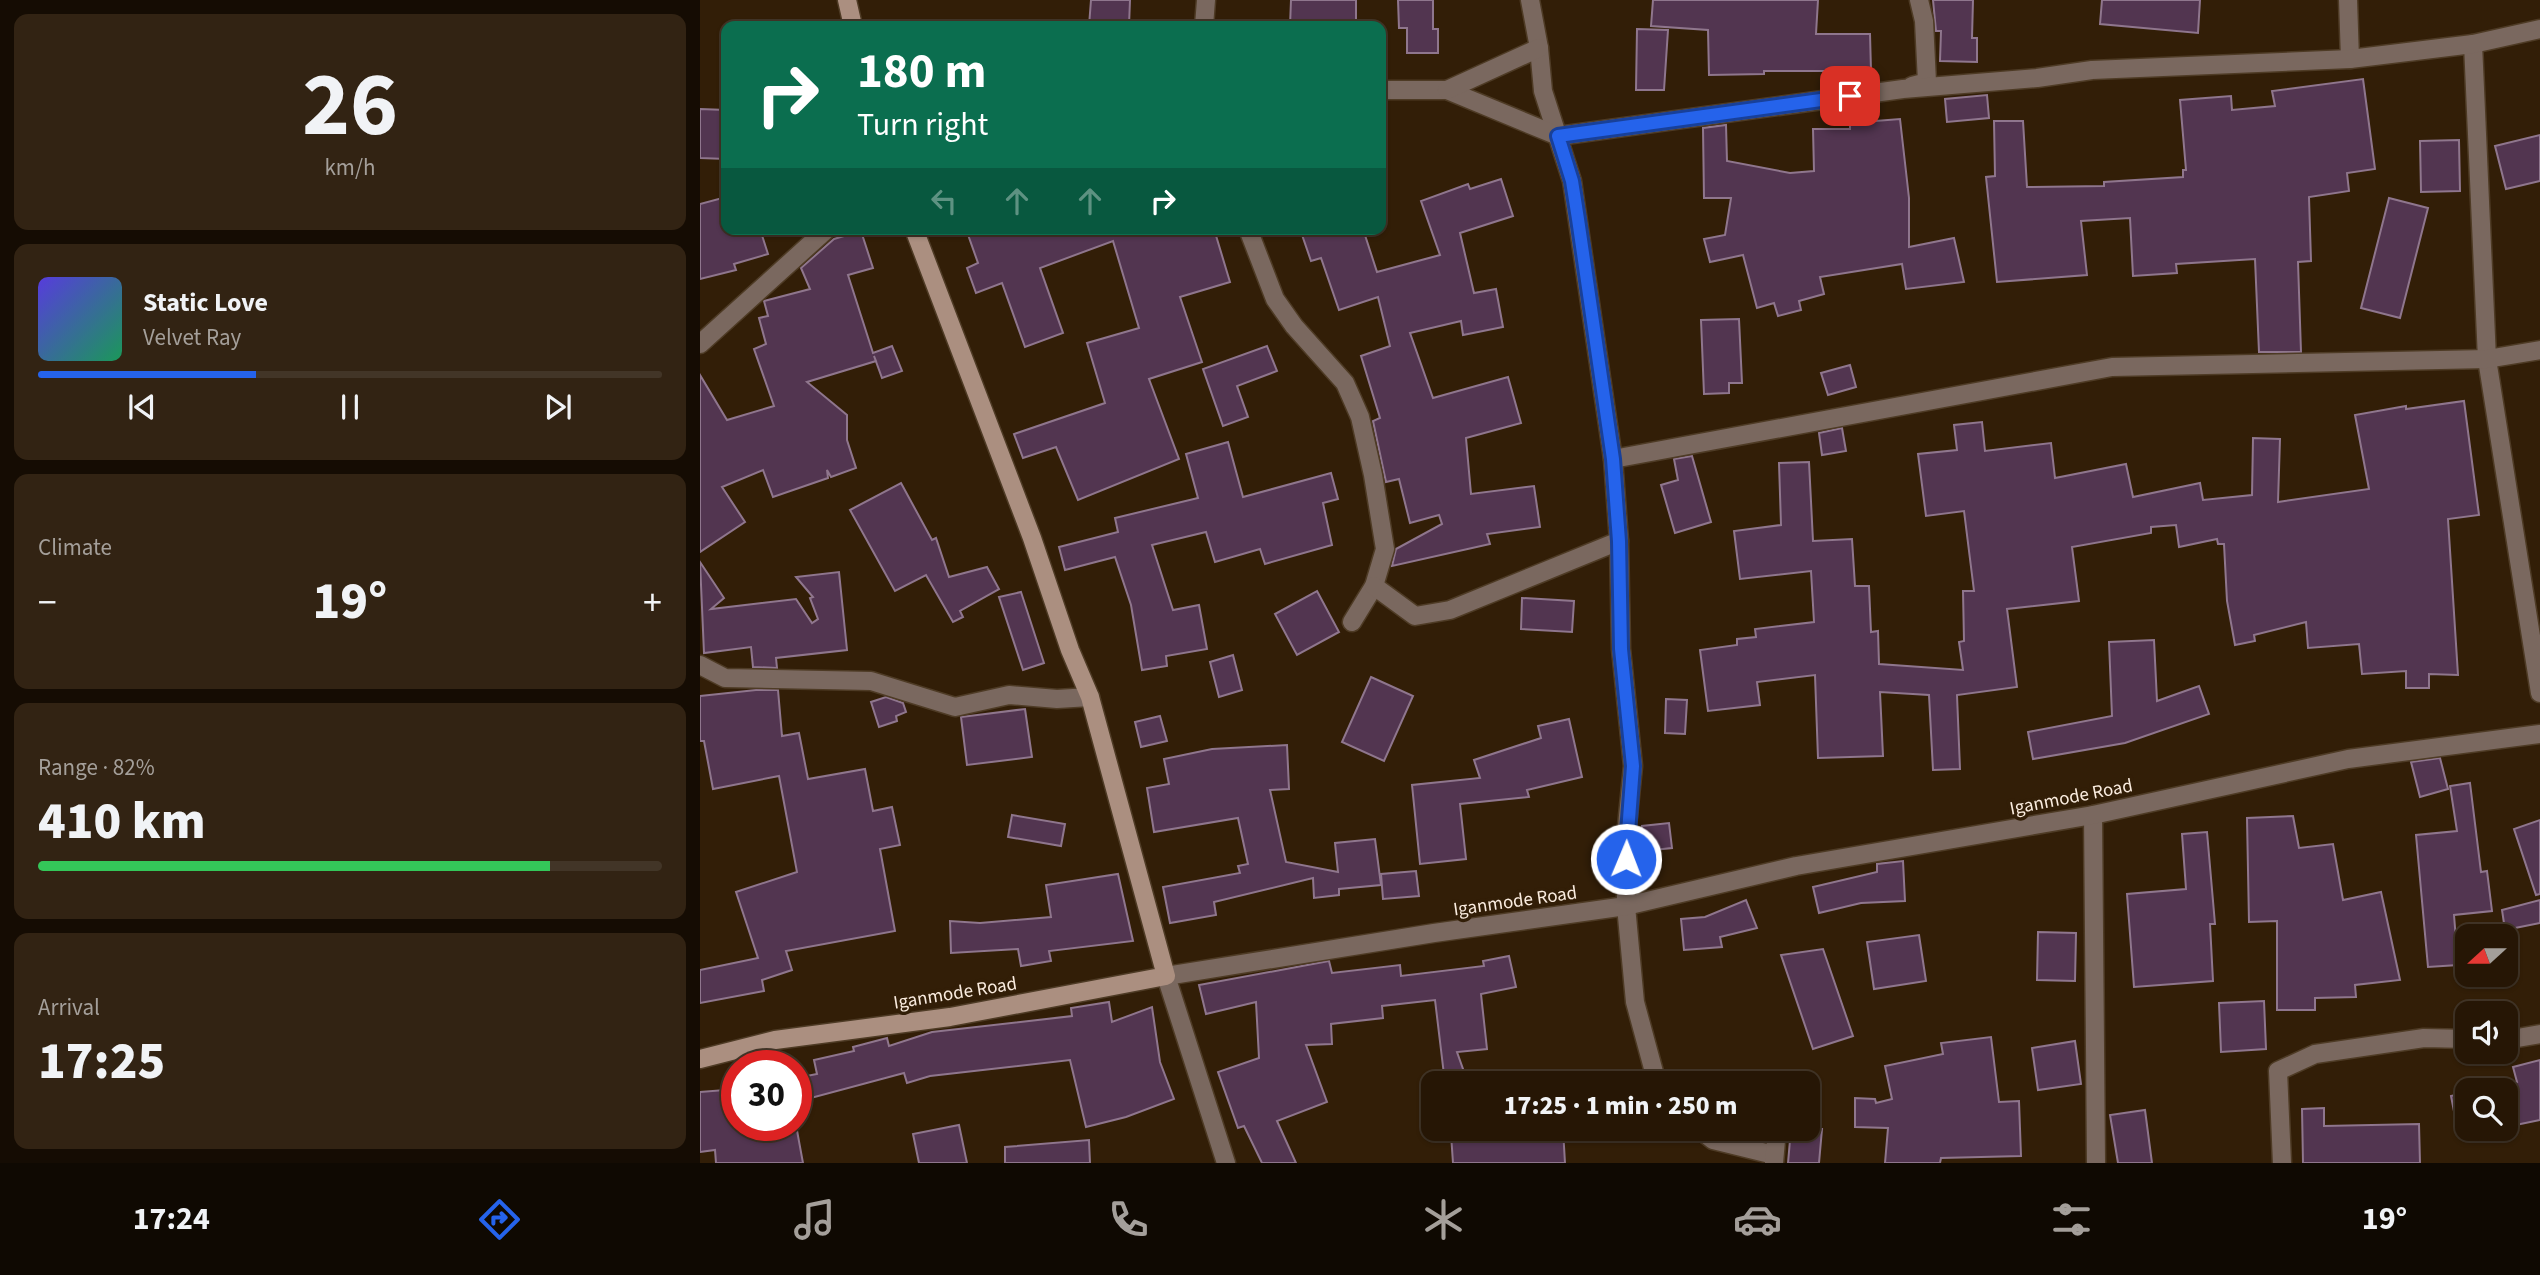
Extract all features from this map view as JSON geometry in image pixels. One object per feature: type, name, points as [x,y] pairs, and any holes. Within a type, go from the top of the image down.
[{"type":"street","points":[[847,0],[852,21]]},
{"type":"street","points":[[1204,21],[1206,0]]},
{"type":"street","points":[[1530,0],[1539,48],[1543,91],[1572,181],[1613,459],[1619,541],[1621,649],[1633,766],[1626,835],[1626,906],[1635,1002],[1654,1071]]},
{"type":"street","points":[[1903,89],[1927,82],[1924,21],[1919,0]]},
{"type":"street","points":[[2348,0],[2350,59]]},
{"type":"street","points":[[1386,90],[1447,90],[1558,136],[1903,89],[2037,78],[2092,70],[2350,59],[2473,44],[2540,29]]},
{"type":"street","points":[[2473,44],[2487,359],[2540,693]]},
{"type":"street","points":[[1447,90],[1539,48]]},
{"type":"street","points":[[700,344],[820,235]]},
{"type":"street","points":[[916,235],[1032,538],[1070,650],[1090,697],[1166,976],[1226,1163]]},
{"type":"street","points":[[1250,235],[1275,299],[1294,326],[1345,383],[1360,417],[1385,549],[1374,586],[1352,622]]},
{"type":"street","points":[[1613,459],[2112,367],[2487,359],[2540,350]]},
{"type":"street","points":[[1374,586],[1415,616],[1450,610],[1619,541]]},
{"type":"street","points":[[700,665],[725,678],[871,681],[955,707],[1009,695],[1057,699],[1090,697]]},
{"type":"street","name":"Iganmode Road","points":[[700,1059],[775,1040],[950,1017],[1166,976],[1434,933],[1626,906],[1796,866],[2093,815],[2348,759],[2540,734]]},
{"type":"street","points":[[2093,815],[2096,1163]]},
{"type":"street","points":[[2518,1038],[2540,1034]]},
{"type":"street","points":[[2282,1163],[2278,1071],[2315,1054],[2424,1038],[2455,1038]]},
{"type":"street","points":[[1716,1141],[1774,1159],[1776,1141]]},
{"type":"building","points":[[1091,0],[1130,0],[1129,21],[1089,21]]},
{"type":"building","points":[[1291,0],[1356,0],[1356,21],[1290,21]]},
{"type":"building","points":[[1398,0],[1433,0],[1433,29],[1438,29],[1438,53],[1407,53],[1407,28],[1399,28]]},
{"type":"building","points":[[1653,0],[1818,0],[1816,34],[1870,34],[1871,71],[1764,71],[1764,74],[1709,75],[1708,30],[1651,26]]},
{"type":"building","points":[[1933,0],[1973,0],[1972,38],[1977,38],[1977,62],[1940,61],[1941,31],[1936,31]]},
{"type":"building","points":[[2102,0],[2200,0],[2198,33],[2100,24]]},
{"type":"building","points":[[1637,29],[1668,30],[1664,90],[1636,90]]},
{"type":"building","points":[[2363,79],[2375,169],[2347,173],[2349,191],[2309,197],[2311,261],[2298,262],[2301,352],[2259,352],[2255,259],[2176,264],[2177,273],[2133,276],[2130,218],[2081,221],[2087,275],[1997,282],[1986,177],[1995,176],[1994,121],[2023,121],[2027,187],[2104,186],[2104,182],[2183,177],[2183,170],[2186,170],[2180,100],[2231,96],[2232,110],[2275,106],[2272,91]]},
{"type":"building","points":[[1987,95],[1989,118],[1947,122],[1945,99]]},
{"type":"building","points":[[700,109],[721,110],[721,159],[700,158]]},
{"type":"building","points":[[1900,119],[1909,198],[1909,247],[1954,238],[1964,282],[1906,289],[1902,264],[1820,277],[1824,294],[1799,301],[1801,310],[1778,316],[1774,303],[1757,308],[1743,255],[1710,262],[1704,239],[1725,235],[1731,198],[1704,198],[1703,128],[1726,125],[1727,161],[1790,173],[1814,171],[1813,129],[1850,129],[1850,123]]},
{"type":"building","points":[[2540,135],[2540,181],[2506,189],[2495,146]]},
{"type":"building","points":[[2459,140],[2460,191],[2421,192],[2420,141]]},
{"type":"building","points":[[1501,179],[1513,216],[1460,233],[1474,293],[1496,289],[1503,327],[1463,335],[1461,321],[1410,333],[1433,398],[1508,377],[1521,423],[1466,438],[1471,494],[1534,486],[1540,527],[1487,534],[1490,544],[1392,566],[1396,549],[1442,524],[1439,515],[1410,523],[1399,479],[1386,482],[1373,421],[1380,418],[1361,356],[1390,346],[1378,297],[1339,310],[1321,258],[1311,261],[1302,235],[1365,235],[1377,272],[1440,255],[1421,201],[1468,184],[1470,189]]},
{"type":"building","points":[[721,198],[721,235],[762,235],[768,254],[734,264],[736,270],[700,279],[700,204]]},
{"type":"building","points":[[2389,198],[2428,208],[2400,318],[2361,308]]},
{"type":"building","points":[[862,235],[873,268],[848,275],[873,353],[892,346],[902,371],[882,378],[876,361],[807,382],[847,415],[847,440],[856,468],[831,477],[827,470],[828,478],[773,497],[763,470],[722,487],[745,522],[700,552],[700,375],[727,420],[774,406],[754,349],[766,344],[759,318],[768,316],[764,301],[810,289],[801,268],[834,239]]},
{"type":"building","points":[[968,235],[1216,235],[1230,282],[1180,297],[1202,362],[1149,379],[1179,459],[1078,500],[1056,447],[1023,458],[1014,434],[1105,403],[1087,343],[1139,328],[1113,241],[1040,268],[1063,333],[1025,347],[1002,283],[976,293],[967,268],[978,263]]},
{"type":"building","points":[[1739,319],[1742,383],[1729,383],[1729,393],[1704,394],[1701,320]]},
{"type":"building","points":[[1267,346],[1277,371],[1237,386],[1248,417],[1223,426],[1203,369]]},
{"type":"building","points":[[1850,365],[1856,387],[1828,395],[1821,373]]},
{"type":"building","points":[[2464,401],[2479,515],[2448,519],[2458,675],[2429,674],[2429,688],[2406,688],[2406,671],[2362,674],[2359,644],[2308,648],[2306,622],[2254,635],[2255,641],[2235,645],[2227,601],[2224,544],[2218,544],[2217,539],[2179,547],[2176,525],[2151,527],[2151,533],[2072,547],[2079,601],[2007,609],[2017,687],[1957,695],[1960,769],[1933,770],[1929,695],[1880,692],[1883,756],[1818,758],[1815,675],[1757,682],[1760,705],[1708,711],[1700,650],[1737,645],[1737,639],[1756,637],[1755,629],[1814,622],[1811,571],[1740,579],[1734,531],[1781,525],[1779,463],[1809,462],[1813,541],[1852,539],[1855,586],[1869,586],[1871,632],[1878,631],[1879,664],[1963,670],[1959,642],[1964,641],[1963,591],[1974,591],[1964,511],[1926,516],[1918,454],[1957,450],[1954,425],[1982,422],[1985,451],[2051,443],[2055,478],[2126,464],[2133,497],[2200,483],[2203,500],[2252,495],[2253,438],[2280,439],[2278,502],[2369,489],[2355,415],[2406,406],[2406,409]]},
{"type":"building","points":[[1842,428],[1846,451],[1822,455],[1819,433]]},
{"type":"building","points":[[1228,442],[1243,497],[1331,473],[1338,499],[1323,503],[1332,545],[1265,564],[1260,549],[1215,562],[1206,532],[1152,545],[1173,610],[1199,605],[1207,649],[1166,656],[1167,666],[1142,670],[1131,605],[1115,557],[1065,570],[1059,547],[1118,532],[1115,518],[1198,498],[1186,454]]},
{"type":"building","points":[[1692,456],[1711,522],[1675,533],[1661,485],[1678,480],[1674,459]]},
{"type":"building","points":[[901,483],[932,540],[936,538],[949,577],[987,567],[999,589],[960,611],[963,617],[953,622],[926,575],[895,591],[850,510]]},
{"type":"building","points":[[700,562],[724,598],[711,609],[796,599],[812,623],[818,619],[810,598],[813,597],[796,577],[839,572],[847,650],[776,658],[777,668],[753,667],[751,647],[704,653]]},
{"type":"building","points":[[1317,591],[1339,632],[1297,655],[1275,614]]},
{"type":"building","points":[[1021,592],[1044,663],[1023,670],[999,597]]},
{"type":"building","points":[[1522,598],[1574,601],[1572,632],[1521,629]]},
{"type":"building","points":[[2154,640],[2157,701],[2199,686],[2209,714],[2125,743],[2033,759],[2028,732],[2112,716],[2109,642]]},
{"type":"building","points":[[1233,655],[1242,690],[1219,697],[1210,662]]},
{"type":"building","points":[[1371,677],[1413,696],[1384,761],[1342,742]]},
{"type":"building","points":[[778,690],[782,736],[799,733],[808,779],[865,769],[873,811],[892,807],[900,845],[880,849],[895,931],[786,951],[792,970],[762,980],[764,991],[700,1003],[700,970],[758,958],[736,892],[797,872],[779,776],[713,789],[704,741],[700,741],[700,696]]},
{"type":"building","points":[[886,697],[903,703],[906,712],[896,716],[897,721],[879,727],[871,702]]},
{"type":"building","points":[[1666,699],[1687,700],[1685,734],[1665,733]]},
{"type":"building","points":[[1025,709],[1032,757],[967,765],[961,717]]},
{"type":"building","points":[[1160,716],[1167,741],[1141,747],[1135,722]]},
{"type":"building","points":[[1569,719],[1582,777],[1527,790],[1529,797],[1460,804],[1466,859],[1420,864],[1412,785],[1480,778],[1474,760],[1541,738],[1538,726]]},
{"type":"building","points":[[1287,745],[1289,789],[1270,790],[1286,862],[1338,872],[1335,843],[1375,839],[1381,885],[1339,889],[1339,895],[1314,898],[1313,878],[1214,902],[1216,915],[1170,923],[1163,887],[1240,873],[1238,866],[1248,864],[1238,818],[1154,832],[1147,788],[1169,784],[1164,759],[1212,749]]},
{"type":"building","points":[[2440,758],[2448,789],[2420,797],[2411,762]]},
{"type":"building","points":[[2470,783],[2481,872],[2487,871],[2492,911],[2454,915],[2455,965],[2428,967],[2416,835],[2457,831],[2450,786]]},
{"type":"building","points":[[1012,815],[1065,824],[1061,846],[1008,837]]},
{"type":"building","points":[[2293,816],[2299,848],[2333,844],[2343,900],[2381,892],[2400,980],[2355,985],[2356,997],[2315,998],[2315,1010],[2277,1010],[2277,921],[2249,922],[2247,818]]},
{"type":"building","points":[[2540,820],[2540,894],[2536,895],[2514,829]]},
{"type":"building","points":[[1669,823],[1672,848],[1644,851],[1642,826]]},
{"type":"building","points":[[2207,832],[2215,924],[2210,924],[2213,981],[2134,987],[2127,894],[2186,889],[2182,834]]},
{"type":"building","points":[[1903,861],[1905,901],[1861,903],[1819,913],[1813,887],[1877,872],[1877,864]]},
{"type":"building","points":[[1416,871],[1419,896],[1383,899],[1381,874]]},
{"type":"building","points":[[1118,874],[1133,941],[1049,951],[1051,961],[1021,966],[1018,949],[951,953],[950,921],[980,923],[1051,917],[1046,885]]},
{"type":"building","points":[[1746,900],[1757,928],[1720,937],[1722,947],[1684,950],[1681,919],[1705,917]]},
{"type":"building","points":[[2540,900],[2540,923],[2518,927],[2518,924],[2504,924],[2502,910]]},
{"type":"building","points":[[2038,932],[2076,933],[2075,981],[2037,980]]},
{"type":"building","points":[[1919,935],[1926,981],[1874,989],[1867,942]]},
{"type":"building","points":[[1823,949],[1853,1036],[1813,1049],[1781,955]]},
{"type":"building","points":[[1509,956],[1516,987],[1481,994],[1487,1049],[1457,1052],[1464,1071],[1444,1071],[1435,1000],[1382,1006],[1383,1018],[1331,1024],[1332,1044],[1306,1045],[1327,1102],[1277,1121],[1296,1163],[1262,1163],[1244,1126],[1238,1128],[1218,1072],[1259,1058],[1256,1002],[1206,1014],[1199,985],[1329,961],[1332,973],[1400,965],[1401,976],[1484,966],[1483,961]]},
{"type":"building","points":[[2264,1001],[2266,1049],[2221,1052],[2219,1003]]},
{"type":"building","points":[[1109,1002],[1112,1022],[1152,1007],[1160,1062],[1174,1099],[1126,1117],[1086,1127],[1070,1060],[930,1076],[907,1083],[904,1073],[812,1098],[812,1075],[817,1074],[814,1060],[854,1051],[853,1047],[887,1038],[889,1046],[932,1032],[1072,1016],[1071,1008]]},
{"type":"building","points":[[1991,1037],[1999,1102],[2019,1101],[2021,1156],[1941,1158],[1940,1163],[1885,1163],[1888,1128],[1855,1127],[1855,1098],[1875,1099],[1876,1103],[1892,1099],[1885,1066],[1943,1054],[1941,1043]]},
{"type":"building","points":[[2075,1041],[2081,1084],[2038,1090],[2032,1048]]},
{"type":"building","points":[[2540,1060],[2540,1120],[2518,1125],[2518,1078],[2513,1067]]},
{"type":"building","points":[[721,1090],[721,1141],[799,1141],[803,1163],[716,1163],[715,1150],[700,1152],[700,1092]]},
{"type":"building","points":[[2455,1095],[2455,1116],[2451,1096]]},
{"type":"building","points":[[2324,1108],[2324,1126],[2419,1124],[2420,1163],[2303,1163],[2302,1109]]},
{"type":"building","points":[[2145,1110],[2152,1163],[2118,1163],[2110,1115]]},
{"type":"building","points":[[959,1125],[967,1163],[919,1163],[913,1134]]},
{"type":"building","points":[[1822,1129],[1819,1163],[1788,1163],[1790,1141],[1820,1141]]},
{"type":"building","points":[[1089,1140],[1090,1163],[1005,1163],[1005,1147]]},
{"type":"building","points":[[1451,1141],[1564,1141],[1565,1163],[1453,1163]]},
{"type":"route","points":[[1626,859],[1628,804],[1633,766],[1621,649],[1619,541],[1613,459],[1572,181],[1558,136],[1850,96]]}]
